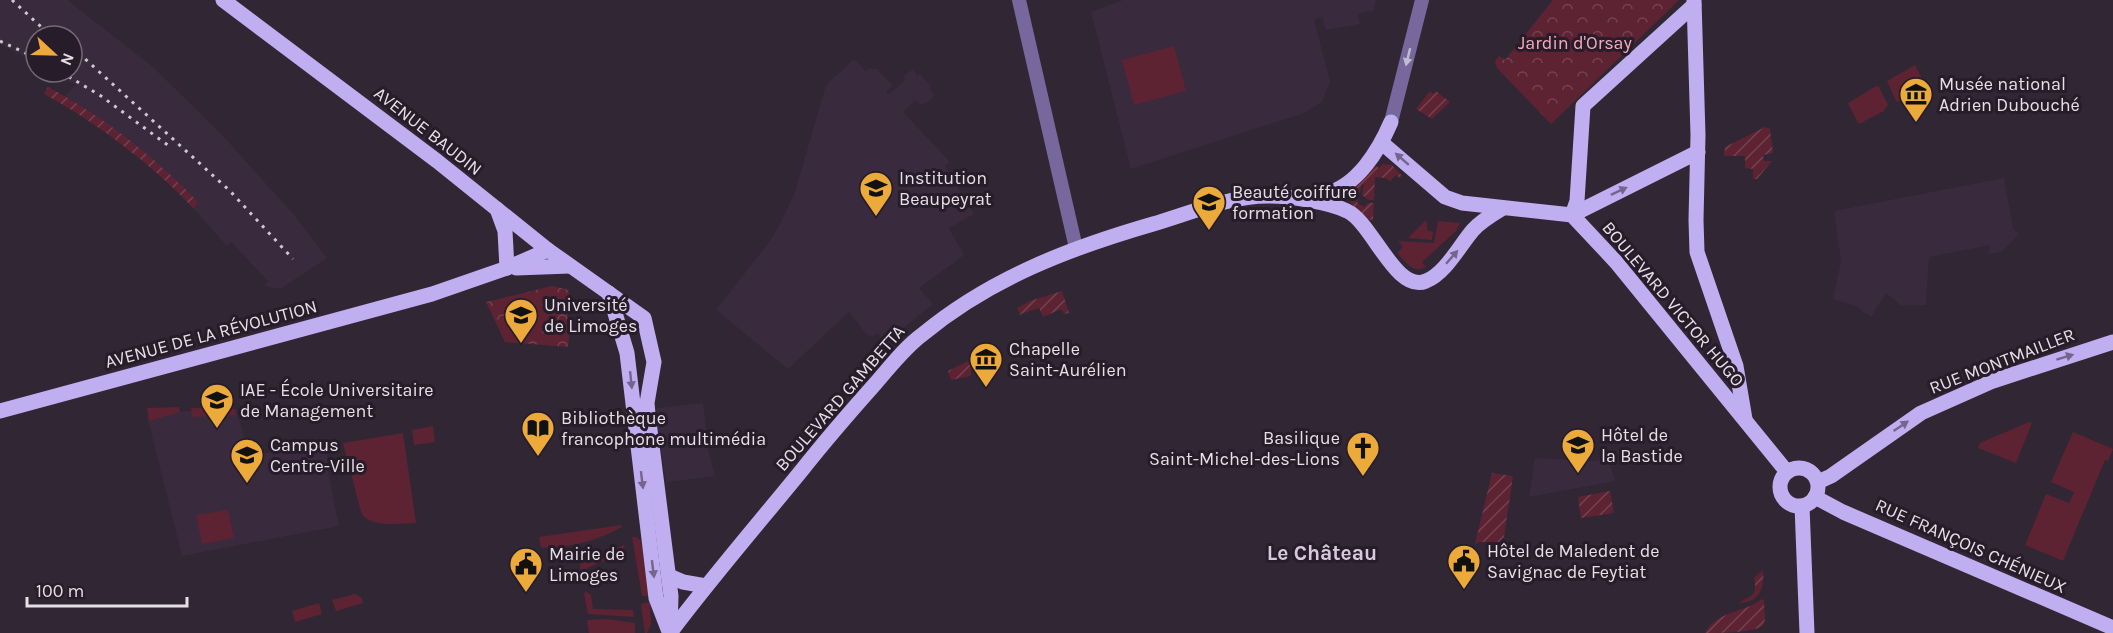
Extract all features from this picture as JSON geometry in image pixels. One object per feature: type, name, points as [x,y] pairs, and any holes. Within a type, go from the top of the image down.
[{"type":"main road","name":"AVENUE BAUDIN","points":[[223,0],[437,161],[548,250],[644,318],[654,362],[647,403],[669,576],[670,633]]},
{"type":"main road","points":[[1572,215],[1577,201],[1583,106],[1697,2]]},
{"type":"main road","points":[[1697,2],[1697,252],[1736,366],[1745,420]]},
{"type":"main road","points":[[1324,199],[1348,186],[1382,143],[1391,122]]},
{"type":"main road","points":[[1382,143],[1445,197],[1462,203],[1572,215],[1698,152]]},
{"type":"main road","points":[[1348,186],[1346,210],[1371,234],[1392,266],[1406,279],[1417,283],[1434,276],[1455,255],[1474,229],[1503,208]]},
{"type":"main road","name":"BOULEVARD GAMBETTA","points":[[670,633],[839,424],[916,340],[973,299],[1027,269],[1076,248],[1244,198],[1268,196],[1324,199],[1346,210]]},
{"type":"main road","points":[[1462,203],[1474,229]]},
{"type":"main road","points":[[497,210],[507,241],[507,268]]},
{"type":"main road","name":"BOULEVARD VICTOR HUGO","points":[[1572,215],[1616,262],[1787,472]]},
{"type":"main road","points":[[507,268],[548,250]]},
{"type":"main road","points":[[507,268],[570,266]]},
{"type":"main road","name":"AVENUE DE LA RÉVOLUTION","points":[[0,411],[432,294],[507,268]]},
{"type":"main road","points":[[609,293],[627,352],[656,598],[670,633]]},
{"type":"main road","name":"RUE MONTMAILLER","points":[[1816,490],[1831,476],[1921,413],[1994,381],[2113,342]]},
{"type":"main road","points":[[1717,386],[1726,377],[1732,357]]},
{"type":"main road","points":[[1804,469],[1812,473],[1816,490],[1810,503],[1802,506],[1791,504],[1783,497],[1780,485],[1787,472],[1804,469]]},
{"type":"main road","name":"RUE FRANÇOIS CHÉNIEUX","points":[[1816,490],[1865,521],[2113,628]]},
{"type":"main road","points":[[1802,506],[1807,633]]},
{"type":"main road","points":[[669,576],[683,582],[706,586]]},
{"type":"street","points":[[1019,0],[1076,248]]},
{"type":"street","points":[[1391,122],[1422,0]]},
{"type":"shaded area","points":[[0,0],[68,0],[153,67],[223,136],[294,215],[327,258],[280,289],[264,286],[268,281],[231,242],[227,246],[194,209],[198,202],[99,119],[65,96],[76,85],[74,84],[84,84],[84,24],[24,24],[24,57],[0,44]]},
{"type":"shaded area","points":[[1123,0],[1376,0],[1374,10],[1358,14],[1360,24],[1326,30],[1322,17],[1314,19],[1330,82],[1322,102],[1304,113],[1131,169],[1091,12]]},
{"type":"shaded area","name":"Institution Beaupeyrat","points":[[854,59],[866,71],[877,69],[893,86],[886,92],[888,95],[905,80],[904,76],[913,69],[917,76],[920,74],[931,86],[929,89],[935,95],[928,102],[922,105],[915,100],[903,112],[950,162],[945,166],[974,214],[949,228],[964,255],[919,288],[933,304],[887,344],[877,333],[872,337],[870,334],[868,336],[849,312],[788,369],[716,310],[770,241],[782,220],[795,192],[826,85]]},
{"type":"shaded area","points":[[2004,178],[2013,229],[2019,234],[2001,252],[1988,254],[1990,245],[1929,257],[1926,305],[1901,305],[1886,293],[1871,317],[1856,306],[1833,299],[1841,261],[1834,211]]},
{"type":"shaded area","points":[[703,403],[708,448],[715,476],[666,482],[656,418],[657,408]]},
{"type":"shaded area","name":"Campus Centre-Ville","points":[[236,410],[250,456],[328,442],[327,467],[339,526],[182,556],[147,416],[185,411]]},
{"type":"shaded area","name":"Hôtel de la Bastide","points":[[1535,458],[1594,461],[1599,458],[1608,458],[1615,481],[1529,497]]},
{"type":"green space","name":"Jardin d'Orsay","points":[[1553,0],[1679,0],[1551,124],[1497,68],[1495,61],[1499,56],[1505,60]]},
{"type":"green space","points":[[1174,46],[1186,91],[1134,105],[1122,60]]},
{"type":"green space","points":[[1915,65],[1927,89],[1903,102],[1896,101],[1887,81]]},
{"type":"green space","points":[[1876,86],[1879,87],[1888,105],[1884,111],[1858,123],[1848,103]]},
{"type":"green space","points":[[48,87],[89,111],[146,153],[198,202],[194,209],[124,146],[44,94]]},
{"type":"green space","points":[[1430,91],[1433,94],[1436,91],[1450,102],[1432,119],[1416,109]]},
{"type":"green space","points":[[1765,127],[1770,129],[1773,153],[1763,155],[1764,161],[1772,161],[1757,179],[1753,179],[1753,169],[1745,168],[1745,156],[1724,156],[1725,147]]},
{"type":"green space","points":[[1383,164],[1392,165],[1402,176],[1400,178],[1396,175],[1390,181],[1375,177],[1374,200],[1369,200],[1362,195],[1364,185],[1362,184],[1357,203],[1364,207],[1368,203],[1374,203],[1373,220],[1362,218],[1350,202],[1352,188],[1375,165],[1379,168]]},
{"type":"green space","points":[[1425,221],[1427,230],[1433,232],[1432,240],[1408,238]]},
{"type":"green space","points":[[1438,221],[1460,223],[1456,231],[1422,262],[1426,267],[1413,268],[1397,253],[1403,247],[1398,241],[1434,243]]},
{"type":"green space","points":[[552,286],[569,290],[568,347],[505,342],[486,302]]},
{"type":"green space","points":[[1062,291],[1069,313],[1064,314],[1061,309],[1043,317],[1039,308],[1021,314],[1021,316],[1017,308],[1030,301]]},
{"type":"green space","points":[[968,361],[971,376],[951,380],[948,371]]},
{"type":"green space","points":[[179,407],[180,412],[149,421],[147,408]]},
{"type":"green space","points":[[191,408],[235,409],[236,415],[192,417]]},
{"type":"green space","points":[[2029,422],[2032,423],[2016,463],[1978,448],[1980,443]]},
{"type":"green space","points":[[433,426],[435,442],[414,445],[412,430]]},
{"type":"green space","points":[[2073,432],[2113,449],[2108,461],[2105,460],[2063,561],[2025,545],[2046,494],[2069,503],[2074,492],[2051,482]]},
{"type":"green space","points":[[403,433],[416,523],[386,524],[371,521],[361,512],[343,443]]},
{"type":"green space","points":[[1492,473],[1513,476],[1504,537],[1499,542],[1475,544]]},
{"type":"green space","points":[[1610,491],[1614,513],[1581,518],[1578,497]]},
{"type":"green space","points":[[228,510],[234,538],[202,544],[196,515]]},
{"type":"green space","points":[[621,525],[622,527],[592,540],[573,545],[541,548],[539,537]]},
{"type":"green space","points":[[632,537],[640,540],[642,546],[649,596],[642,596]]},
{"type":"green space","points":[[624,545],[625,552],[587,568],[589,580],[583,584],[581,562]]},
{"type":"green space","points":[[1763,570],[1763,583],[1759,594],[1751,601],[1739,603],[1754,593],[1754,578]]},
{"type":"green space","points":[[584,593],[591,595],[593,609],[633,610],[634,617],[588,614]]},
{"type":"green space","points":[[355,594],[362,598],[363,603],[336,611],[332,600]]},
{"type":"green space","points":[[1764,600],[1765,619],[1761,627],[1737,632],[1705,633],[1716,620]]},
{"type":"green space","points":[[650,602],[651,624],[645,633],[641,605]]},
{"type":"green space","points":[[319,603],[322,614],[295,622],[292,611]]},
{"type":"green space","points":[[607,619],[635,623],[635,633],[589,633],[587,620]]},
{"type":"railway","points":[[12,0],[38,24]]},
{"type":"railway","points":[[0,41],[24,52]]},
{"type":"railway","points":[[84,58],[230,191],[293,259]]},
{"type":"railway","points":[[81,84],[169,146]]},
{"type":"place","name":"Musée national Adrien Dubouché","points":[[1916,123]]},
{"type":"place","name":"Institution Beaupeyrat","points":[[876,217]]},
{"type":"place","name":"Beauté coiffure formation","points":[[1209,231]]},
{"type":"place","name":"Université de Limoges","points":[[521,344]]},
{"type":"place","name":"Chapelle Saint-Aurélien","points":[[986,388]]},
{"type":"place","name":"IAE - École Universitaire de Management","points":[[217,429]]},
{"type":"place","name":"Bibliothèque francophone multimédia","points":[[538,457]]},
{"type":"place","name":"Hôtel de la Bastide","points":[[1578,474]]},
{"type":"place","name":"Basilique Saint-Michel-des-Lions","points":[[1363,477]]},
{"type":"place","name":"Campus Centre-Ville","points":[[247,484]]},
{"type":"place","name":"Hôtel de Maledent de Savignac de Feytiat","points":[[1464,590]]},
{"type":"place","name":"Mairie de Limoges","points":[[526,593]]},
{"type":"district","name":"Le Château","points":[[1322,553]]}]
